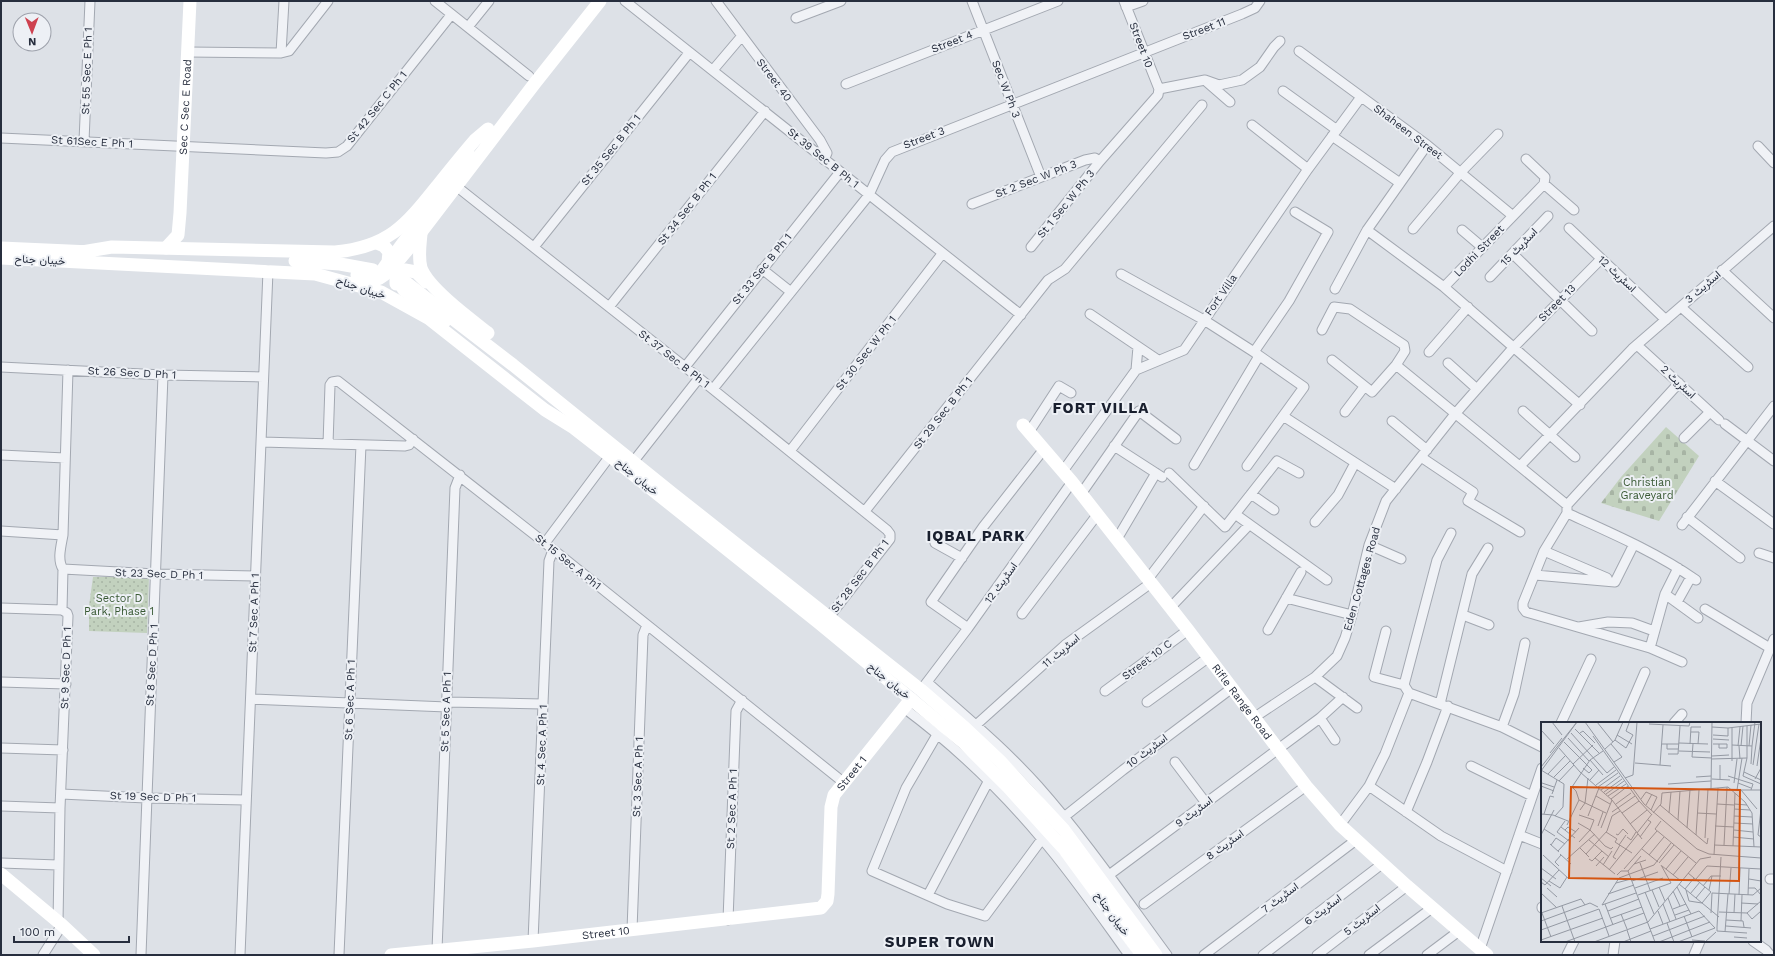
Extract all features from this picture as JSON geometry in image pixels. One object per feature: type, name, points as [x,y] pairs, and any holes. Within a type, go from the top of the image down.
[{"type":"main road","name":"Sec C Sec E Road","points":[[166,248],[178,235],[190,1]]},
{"type":"main road","points":[[578,424],[563,416],[512,372],[404,290],[397,279],[395,260],[398,251],[411,232],[471,156],[488,129],[590,1]]},
{"type":"main road","points":[[377,274],[388,271],[421,234],[456,186],[600,1]]},
{"type":"main road","points":[[82,252],[112,247],[335,252],[352,251],[376,243],[407,223],[474,140],[488,129]]},
{"type":"main road","name":"Sec C Sec E Road","points":[[180,213],[183,222],[183,236],[191,248]]},
{"type":"main road","points":[[421,234],[419,247],[420,265],[424,274],[434,286]]},
{"type":"main road","points":[[315,274],[348,274],[374,280],[377,274],[380,273],[388,262],[389,255],[386,247],[376,243]]},
{"type":"main road","name":"خیبان جناح","points":[[1,248],[316,262],[340,264],[377,274]]},
{"type":"main road","name":"خیبان جناح","points":[[1,258],[315,274],[381,292],[428,318],[545,410],[578,424],[633,462],[829,616],[916,695],[1036,817],[1064,849],[1142,955]]},
{"type":"main road","points":[[428,318],[402,293],[396,284],[396,276],[402,270],[416,272],[434,286],[463,313],[566,398],[578,424]]},
{"type":"main road","name":"خیبان جناح","points":[[400,278],[514,364],[610,456],[916,695],[965,728],[1000,761],[1060,825],[1156,955]]},
{"type":"main road","name":"Rifle Range Road","points":[[1026,428],[1072,482],[1209,657],[1306,786],[1340,825],[1406,886],[1484,952]]},
{"type":"main road","name":"Street 1","points":[[821,908],[827,901],[828,894],[832,800],[843,782],[916,695]]},
{"type":"main road","points":[[1,874],[94,955]]},
{"type":"main road","name":"Street 10","points":[[391,955],[728,920],[821,908]]},
{"type":"street","name":"St 55 Sec E Ph 1","points":[[84,141],[90,1]]},
{"type":"street","points":[[281,53],[284,1]]},
{"type":"street","points":[[188,52],[281,53],[289,51],[328,1]]},
{"type":"street","points":[[435,1],[529,76]]},
{"type":"street","points":[[468,27],[489,1]]},
{"type":"street","name":"St 39 Sec B Ph 1","points":[[625,1],[689,53],[765,111],[942,254],[1021,315]]},
{"type":"street","name":"Street 40","points":[[716,1],[741,37],[820,140],[827,153],[824,160]]},
{"type":"street","points":[[796,18],[842,1]]},
{"type":"street","name":"Sec W Ph 3","points":[[972,1],[1041,177]]},
{"type":"street","name":"Street 4","points":[[846,84],[1058,1]]},
{"type":"street","points":[[1125,4],[1143,1]]},
{"type":"street","name":"Street 11","points":[[1144,52],[1246,13],[1255,8],[1260,1]]},
{"type":"street","name":"Street 10","points":[[1125,4],[1159,89]]},
{"type":"street","name":"St 42 Sec C Ph 1","points":[[183,147],[326,153],[338,152],[347,146],[451,15]]},
{"type":"street","points":[[713,70],[741,37]]},
{"type":"street","points":[[1159,89],[1205,80],[1219,85],[1242,80],[1260,67],[1280,41]]},
{"type":"street","name":"Shaheen Street","points":[[1299,51],[1427,145],[1513,216]]},
{"type":"street","name":"Street 3","points":[[713,389],[869,195],[885,160],[896,149],[1144,52]]},
{"type":"street","name":"St 35 Sec B Ph 1","points":[[534,247],[689,53]]},
{"type":"street","points":[[1205,80],[1230,102]]},
{"type":"street","name":"St 1 Sec W Ph 3","points":[[1031,248],[1100,161],[1158,95],[1159,89]]},
{"type":"street","points":[[1283,91],[1400,183]]},
{"type":"street","name":"Fort Villa","points":[[1063,471],[1136,370],[1184,350],[1308,169],[1361,97]]},
{"type":"street","name":"St 29 Sec B Ph 1","points":[[865,511],[1048,280],[1065,268],[1202,105]]},
{"type":"street","name":"St 34 Sec B Ph 1","points":[[609,307],[765,111]]},
{"type":"street","points":[[1252,125],[1308,169]]},
{"type":"street","points":[[1413,230],[1461,172],[1498,134]]},
{"type":"street","name":"St 61Sec E Ph 1","points":[[1,138],[183,147]]},
{"type":"street","points":[[1335,289],[1367,230],[1427,145]]},
{"type":"street","points":[[1758,146],[1774,163]]},
{"type":"street","name":"St 2 Sec W Ph 3","points":[[972,204],[1085,160],[1095,158],[1100,161]]},
{"type":"street","points":[[1526,159],[1545,177],[1544,184],[1574,210]]},
{"type":"street","name":"St 33 Sec B Ph 1","points":[[685,367],[840,172]]},
{"type":"street","name":"Lodhi Street","points":[[1444,287],[1544,184]]},
{"type":"street","name":"St 37 Sec B Ph 1","points":[[456,186],[713,389],[865,511],[890,534]]},
{"type":"street","points":[[1194,465],[1328,232],[1295,212]]},
{"type":"street","name":"اسٹریٹ 15","points":[[1490,277],[1548,216]]},
{"type":"street","name":"اسٹریٹ 3","points":[[1520,466],[1635,347],[1774,226]]},
{"type":"street","name":"اسٹریٹ 12","points":[[1569,228],[1666,320]]},
{"type":"street","points":[[1367,230],[1444,287],[1580,405]]},
{"type":"street","points":[[1462,230],[1482,247]]},
{"type":"street","points":[[1766,233],[1774,240]]},
{"type":"street","name":"St 30 Sec W Ph 1","points":[[790,451],[942,254]]},
{"type":"street","points":[[1513,254],[1592,331]]},
{"type":"street","name":"Street 13","points":[[1514,348],[1601,259]]},
{"type":"street","points":[[762,269],[792,292]]},
{"type":"street","points":[[1722,270],[1774,318]]},
{"type":"street","name":"St 7 Sec A Ph 1","points":[[240,955],[268,271]]},
{"type":"street","points":[[1121,274],[1204,320],[1257,354],[1304,387],[1248,466]]},
{"type":"street","points":[[1322,330],[1334,307],[1350,309],[1404,345],[1405,350],[1396,365],[1372,392],[1332,360]]},
{"type":"street","points":[[1429,352],[1468,307]]},
{"type":"street","points":[[1681,307],[1748,367]]},
{"type":"street","points":[[1090,314],[1158,360]]},
{"type":"street","points":[[1136,370],[1138,347]]},
{"type":"street","name":"اسٹریٹ 2","points":[[1635,347],[1679,383],[1722,422],[1774,461]]},
{"type":"street","name":"Eden Cottages Road","points":[[1255,717],[1315,677],[1337,656],[1345,638],[1352,615],[1369,546],[1386,501],[1455,414],[1514,348]]},
{"type":"street","points":[[1448,363],[1477,389]]},
{"type":"street","points":[[1396,365],[1520,466],[1567,509],[1634,544],[1694,578],[1677,602]]},
{"type":"street","name":"St 26 Sec D Ph 1","points":[[1,367],[163,375],[263,377]]},
{"type":"street","name":"St 9 Sec D Ph 1","points":[[60,924],[58,864],[68,616],[67,613],[62,610],[63,569],[60,556],[68,370]]},
{"type":"street","name":"St 8 Sec D Ph 1","points":[[141,955],[163,375]]},
{"type":"street","points":[[633,462],[699,378]]},
{"type":"street","name":"St 15 Sec A Ph1","points":[[328,444],[330,384],[335,381],[342,382],[843,782]]},
{"type":"street","points":[[1679,383],[1567,509],[1544,551],[1522,608],[1526,612],[1650,648],[1682,662]]},
{"type":"street","points":[[1026,428],[1059,386],[1071,393]]},
{"type":"street","points":[[1345,412],[1364,387]]},
{"type":"street","points":[[1740,558],[1685,521],[1774,406]]},
{"type":"street","points":[[1081,494],[1139,410],[1176,439]]},
{"type":"street","points":[[1523,411],[1575,457]]},
{"type":"street","points":[[1684,438],[1710,412]]},
{"type":"street","points":[[1283,416],[1396,489]]},
{"type":"street","points":[[1392,420],[1424,453],[1473,492],[1468,501],[1520,532]]},
{"type":"street","points":[[262,442],[405,446],[408,445],[413,439]]},
{"type":"street","name":"St 6 Sec A Ph 1","points":[[339,955],[361,445]]},
{"type":"street","points":[[1114,446],[1162,474],[1204,506],[1225,526],[1277,461],[1298,472]]},
{"type":"street","points":[[968,628],[931,602],[983,527],[1044,449]]},
{"type":"street","points":[[1,455],[65,458]]},
{"type":"street","points":[[545,543],[610,456]]},
{"type":"street","points":[[1315,522],[1338,495],[1355,463]]},
{"type":"street","points":[[1117,540],[1162,474]]},
{"type":"street","name":"St 5 Sec A Ph 1","points":[[437,950],[455,488],[460,475]]},
{"type":"street","points":[[1715,481],[1774,524]]},
{"type":"street","name":"اسٹریٹ 12","points":[[916,695],[968,628],[1072,482]]},
{"type":"street","points":[[1251,494],[1274,510]]},
{"type":"street","name":"اسٹریٹ 11","points":[[976,725],[1065,645],[1149,581],[1204,506]]},
{"type":"street","points":[[1235,514],[1327,580]]},
{"type":"street","points":[[1022,614],[1097,515]]},
{"type":"street","points":[[1170,608],[1249,525]]},
{"type":"street","points":[[1,531],[62,535]]},
{"type":"street","points":[[1404,685],[1437,560],[1451,532]]},
{"type":"street","name":"St 28 Sec B Ph 1","points":[[829,616],[890,539],[890,534]]},
{"type":"street","points":[[935,543],[962,558]]},
{"type":"street","points":[[1615,582],[1634,544]]},
{"type":"street","points":[[1369,546],[1401,559]]},
{"type":"street","points":[[1406,812],[1427,762],[1444,705],[1472,574],[1488,548]]},
{"type":"street","name":"St 4 Sec A Ph 1","points":[[533,941],[549,561],[553,550]]},
{"type":"street","points":[[1544,551],[1615,582]]},
{"type":"street","points":[[1759,553],[1774,558]]},
{"type":"street","points":[[1650,648],[1665,594],[1678,568]]},
{"type":"street","name":"St 23 Sec D Ph 1","points":[[63,569],[156,574],[255,576]]},
{"type":"street","points":[[1268,630],[1301,572]]},
{"type":"street","points":[[1534,575],[1615,582]]},
{"type":"street","points":[[1665,594],[1698,618]]},
{"type":"street","points":[[1286,598],[1352,615]]},
{"type":"street","points":[[1,608],[62,610]]},
{"type":"street","points":[[1705,609],[1770,648]]},
{"type":"street","points":[[1463,614],[1489,625]]},
{"type":"street","points":[[1576,627],[1608,622],[1632,623],[1654,631]]},
{"type":"street","name":"St 3 Sec A Ph 1","points":[[632,930],[643,636],[647,625]]},
{"type":"street","name":"Street 10 C","points":[[1105,691],[1188,630]]},
{"type":"street","points":[[1386,631],[1374,677],[1404,685],[1409,693],[1502,727],[1541,746]]},
{"type":"street","points":[[1746,722],[1747,703],[1774,639]]},
{"type":"street","points":[[1502,727],[1514,694],[1525,643]]},
{"type":"street","points":[[1147,702],[1209,657]]},
{"type":"street","points":[[1561,722],[1591,659]]},
{"type":"street","points":[[1623,722],[1645,672]]},
{"type":"street","points":[[1315,677],[1357,708]]},
{"type":"street","points":[[1,682],[66,684]]},
{"type":"street","name":"اسٹریٹ 10","points":[[1064,817],[1232,688]]},
{"type":"street","points":[[1340,825],[1369,786],[1385,754],[1409,693]]},
{"type":"street","points":[[916,695],[976,725],[1008,754],[1064,817],[1109,875],[1167,955]]},
{"type":"street","points":[[916,695],[938,733],[988,782],[1042,839],[1130,955]]},
{"type":"street","name":"اسٹریٹ 9","points":[[1109,875],[1320,718],[1343,697]]},
{"type":"street","points":[[251,699],[350,704],[543,704]]},
{"type":"street","name":"St 2 Sec A Ph 1","points":[[728,920],[736,711],[742,700]]},
{"type":"street","points":[[1675,722],[1682,714]]},
{"type":"street","points":[[1320,718],[1335,740]]},
{"type":"street","points":[[938,733],[906,788],[872,871],[947,904],[985,916],[1042,839]]},
{"type":"street","points":[[1,748],[63,750]]},
{"type":"street","points":[[1175,762],[1206,803]]},
{"type":"street","points":[[1471,766],[1532,796]]},
{"type":"street","points":[[1484,952],[1507,872],[1541,771]]},
{"type":"street","points":[[928,896],[988,782]]},
{"type":"street","name":"اسٹریٹ 8","points":[[1144,904],[1306,786]]},
{"type":"street","points":[[1369,786],[1441,836],[1507,872]]},
{"type":"street","name":"St 19 Sec D Ph 1","points":[[61,794],[146,798],[246,800]]},
{"type":"street","points":[[1,806],[60,808]]},
{"type":"street","points":[[1519,835],[1541,844]]},
{"type":"street","name":"اسٹریٹ 7","points":[[1204,955],[1356,840]]},
{"type":"street","points":[[1,863],[58,864]]},
{"type":"street","name":"اسٹریٹ 6","points":[[1264,955],[1382,864]]},
{"type":"street","name":"اسٹریٹ 5","points":[[1317,955],[1406,886]]},
{"type":"street","points":[[1369,955],[1432,908]]},
{"type":"street","points":[[42,955],[60,924]]},
{"type":"street","points":[[1426,955],[1459,931]]},
{"type":"street","points":[[1567,955],[1574,942]]},
{"type":"street","points":[[1613,955],[1615,942]]},
{"type":"street","points":[[1694,955],[1700,942]]},
{"type":"street","points":[[1754,942],[1766,950],[1770,955]]},
{"type":"green space","name":"Christian Graveyard","points":[[1666,427],[1699,456],[1659,521],[1601,503],[1621,477]]},
{"type":"green space","name":"Sector D Park, Phase 1","points":[[149,576],[147,633],[89,631],[89,606],[93,577]]},
{"type":"district","name":"FORT VILLA","points":[[1101,408]]},
{"type":"district","name":"IQBAL PARK","points":[[976,536]]},
{"type":"district","name":"SUPER TOWN","points":[[940,942]]}]
